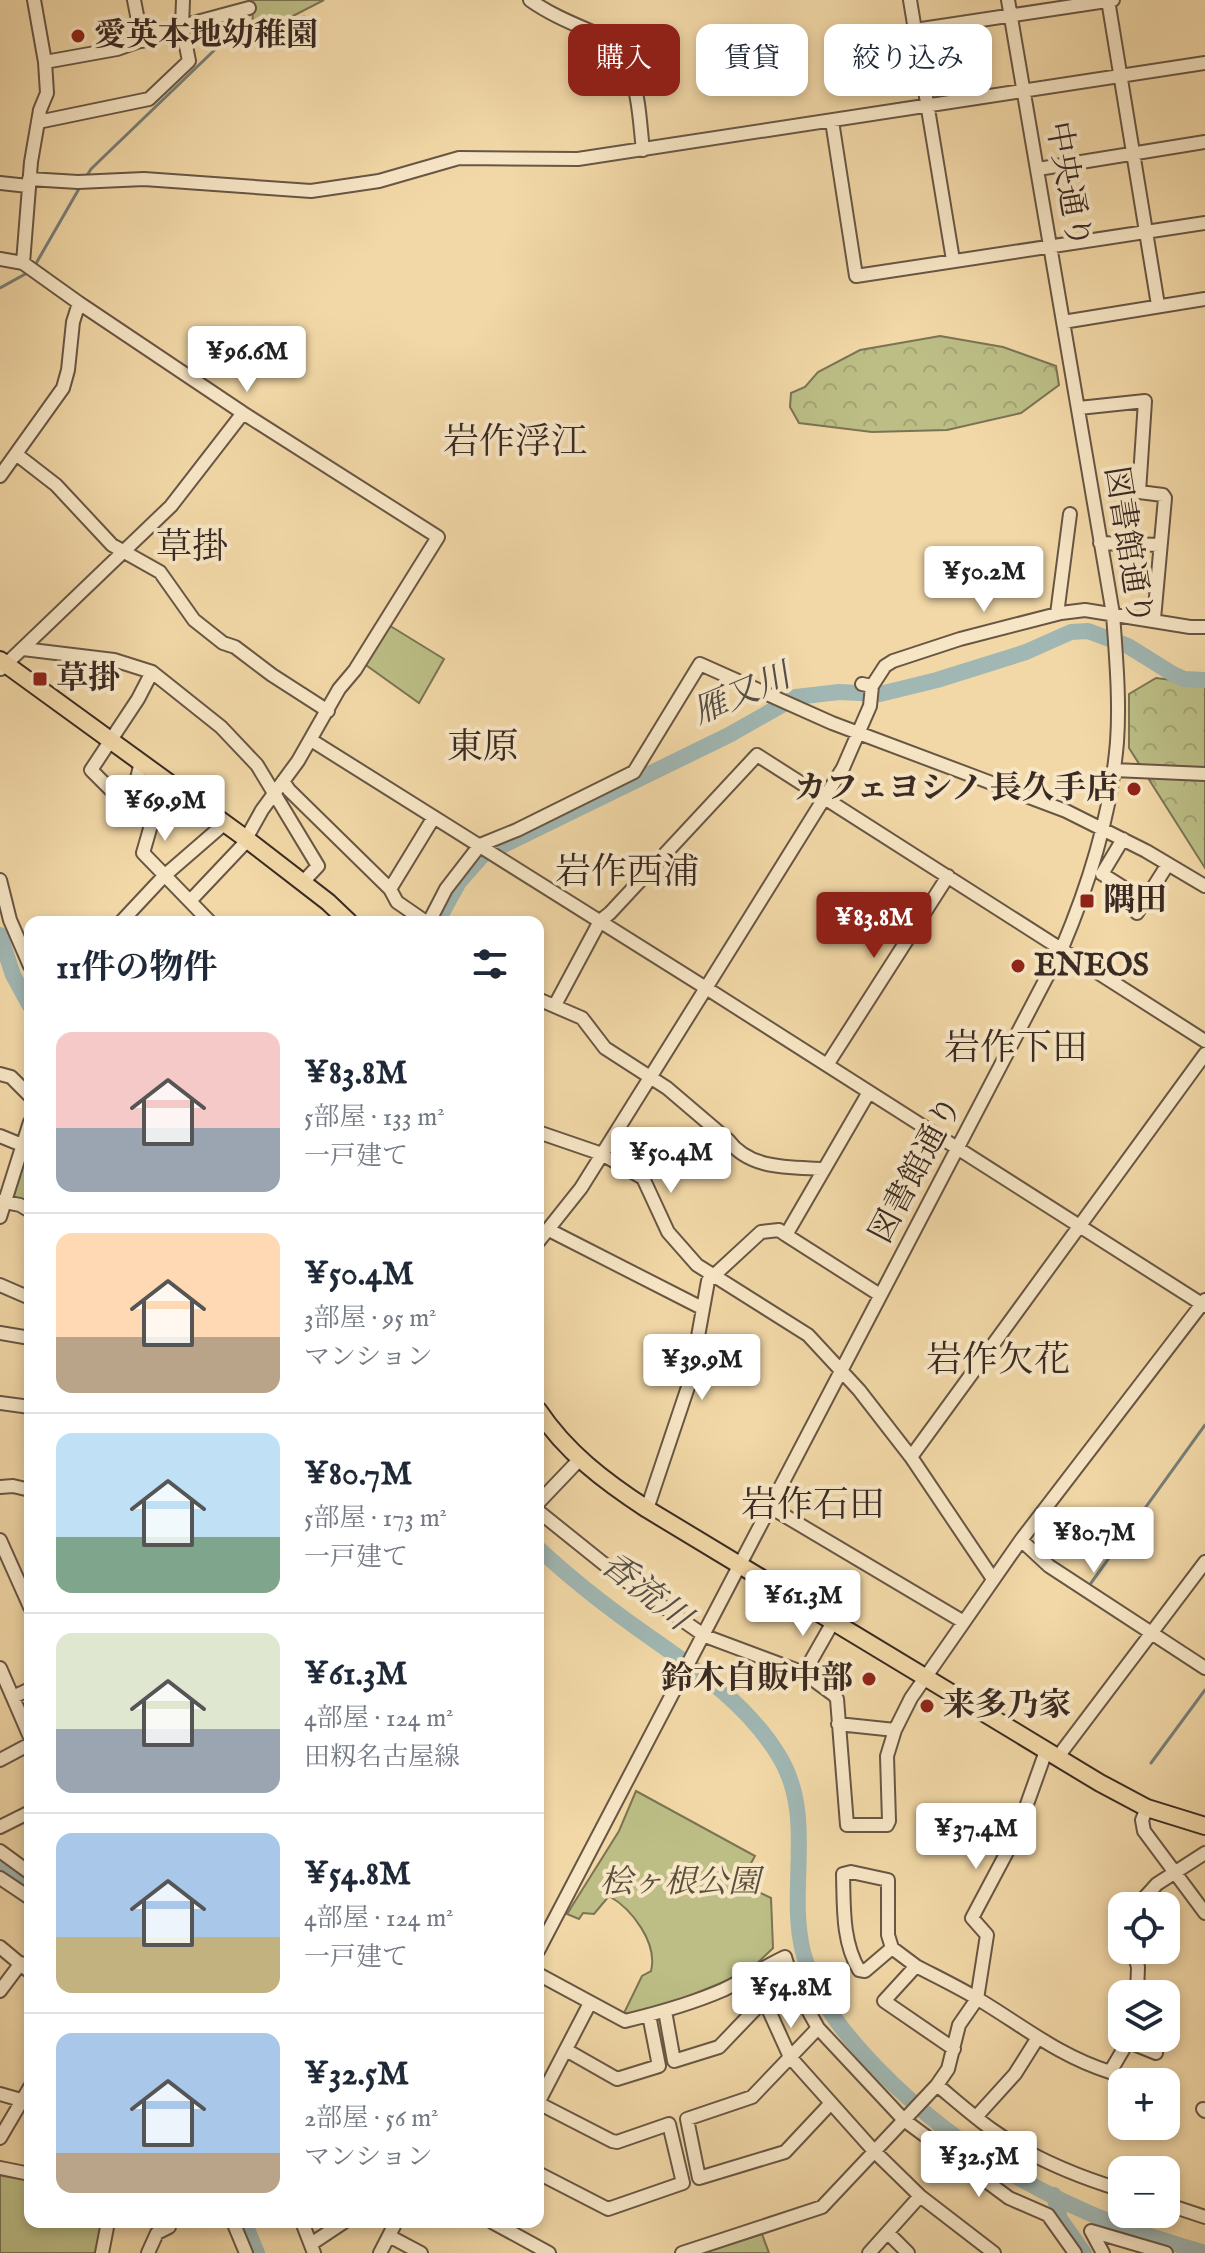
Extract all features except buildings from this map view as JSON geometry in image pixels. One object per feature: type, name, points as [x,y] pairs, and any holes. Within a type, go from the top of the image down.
[{"type":"main road","points":[[2,665],[245,838],[342,916]]},
{"type":"main road","points":[[544,1417],[579,1460],[612,1486],[740,1567],[1147,1808],[1205,1826]]},
{"type":"street","points":[[25,264],[29,182],[38,122],[47,93],[34,0]]},
{"type":"street","points":[[134,0],[142,41]]},
{"type":"street","points":[[38,122],[149,99],[189,61],[182,26],[183,0]]},
{"type":"street","points":[[530,0],[606,39],[624,57],[634,85],[643,150]]},
{"type":"street","points":[[910,0],[914,24]]},
{"type":"street","name":"中央通り","points":[[1008,0],[1073,378]]},
{"type":"street","points":[[953,24],[1109,0],[1158,305]]},
{"type":"street","points":[[45,62],[117,49],[182,26],[249,8]]},
{"type":"street","points":[[0,183],[144,179],[311,191],[379,181],[459,158],[578,159],[1025,93],[1205,63]]},
{"type":"street","points":[[926,96],[953,260]]},
{"type":"street","points":[[832,121],[856,276],[1205,223]]},
{"type":"street","points":[[1038,169],[1205,142]]},
{"type":"street","points":[[0,259],[25,264],[243,413],[438,537],[242,846],[190,901]]},
{"type":"street","points":[[1063,322],[1205,299]]},
{"type":"street","points":[[0,476],[63,388],[79,303]]},
{"type":"street","name":"図書館通り","points":[[544,1940],[958,1150],[1062,948],[1079,908],[1103,829],[1114,770],[1117,740],[1116,651],[1113,614],[1073,378]]},
{"type":"street","points":[[1079,408],[1145,401],[1139,492],[1163,495],[1165,498],[1154,619]]},
{"type":"street","points":[[2,665],[23,649],[171,506],[243,413]]},
{"type":"street","points":[[16,454],[56,485],[112,545],[160,572],[183,608],[215,636],[328,711]]},
{"type":"street","points":[[1057,614],[1070,514]]},
{"type":"street","points":[[1100,543],[1160,545]]},
{"type":"street","points":[[544,1235],[581,1188],[825,798],[859,734],[869,689],[885,666],[960,639],[1057,614],[1085,610],[1205,627]]},
{"type":"street","points":[[23,649],[114,660],[152,672],[221,727],[257,765],[318,866],[303,882]]},
{"type":"street","points":[[434,916],[459,869],[480,845],[634,772],[700,664],[784,704],[859,734],[1043,801],[1123,839],[1205,886]]},
{"type":"street","points":[[141,762],[132,799],[126,805],[91,770],[152,672]]},
{"type":"street","points":[[311,740],[1204,1303],[1021,1540],[911,1698],[895,1730],[887,1756],[889,1823],[850,1827],[846,1821],[837,1699],[804,1673],[705,1636],[619,1576],[544,1516]]},
{"type":"street","points":[[555,1005],[600,921],[757,755],[1205,1041]]},
{"type":"street","points":[[1114,770],[1205,774]]},
{"type":"street","points":[[164,780],[143,853],[204,916]]},
{"type":"street","points":[[283,781],[390,889],[397,902],[422,916]]},
{"type":"street","points":[[390,889],[434,817]]},
{"type":"street","points":[[127,916],[164,876],[224,824]]},
{"type":"street","points":[[1123,839],[1102,874],[1145,901]]},
{"type":"street","points":[[1137,913],[1168,864]]},
{"type":"street","points":[[827,1065],[948,876]]},
{"type":"street","points":[[0,880],[10,920],[24,952]]},
{"type":"street","points":[[544,1001],[582,1018],[605,1048],[651,1078],[728,1140],[736,1150],[768,1166],[824,1169]]},
{"type":"street","points":[[911,1457],[1205,1054]]},
{"type":"street","points":[[0,1074],[11,1077],[24,1090]]},
{"type":"street","points":[[786,1235],[869,1092]]},
{"type":"street","points":[[544,1134],[602,1154],[643,1178],[675,1243],[697,1265],[799,1327],[859,1390],[911,1457],[993,1579]]},
{"type":"street","points":[[0,1136],[22,1145]]},
{"type":"street","points":[[0,1217],[2,1201],[24,1139]]},
{"type":"street","points":[[2,1201],[24,1209]]},
{"type":"street","points":[[549,1230],[702,1308]]},
{"type":"street","points":[[647,1509],[690,1381],[702,1308],[708,1281],[713,1276],[761,1232],[779,1230],[880,1295]]},
{"type":"street","points":[[0,1285],[24,1295]]},
{"type":"street","points":[[0,1333],[24,1337]]},
{"type":"street","points":[[0,1403],[24,1406]]},
{"type":"street","points":[[544,1497],[579,1460]]},
{"type":"street","points":[[0,1487],[24,1489]]},
{"type":"street","points":[[770,1507],[962,1621]]},
{"type":"street","points":[[0,1540],[4,1562],[24,1597]]},
{"type":"street","points":[[1021,1540],[1049,1566],[1205,1668]]},
{"type":"street","points":[[682,2253],[822,2207],[934,2088],[948,2069],[959,2025],[977,1999],[987,1935],[972,1918],[1016,1835],[1052,1754],[1205,1562]]},
{"type":"street","points":[[804,1673],[833,1622]]},
{"type":"street","points":[[0,1668],[24,1723]]},
{"type":"street","points":[[13,1697],[24,1692]]},
{"type":"street","points":[[838,1724],[895,1730]]},
{"type":"street","points":[[0,1760],[24,1747]]},
{"type":"street","points":[[1147,1808],[1142,1820],[1143,1828],[1205,1913]]},
{"type":"street","points":[[0,1827],[24,1815]]},
{"type":"street","points":[[0,1851],[24,1869]]},
{"type":"street","points":[[1150,1892],[1173,1872],[1205,1853]]},
{"type":"street","points":[[892,1948],[865,1971],[859,1970],[851,1956],[845,1930],[843,1874],[851,1872],[888,1880],[888,1935],[892,1948],[916,1966],[977,1999],[1037,2039],[1090,2066],[1110,2072],[1122,2052]]},
{"type":"street","points":[[0,1878],[24,1894]]},
{"type":"street","points":[[0,1947],[24,1965]]},
{"type":"street","points":[[544,1977],[625,2021],[665,2011],[724,1989],[785,1957],[793,1983],[818,2028],[906,2118],[1009,2198],[1048,2215],[1075,2253]]},
{"type":"street","points":[[916,1966],[884,2001],[954,2049]]},
{"type":"street","points":[[0,1991],[24,1969]]},
{"type":"street","points":[[752,1973],[790,2057],[874,2151],[920,2196],[994,2253]]},
{"type":"street","points":[[665,2011],[674,2061],[719,2047],[764,2000]]},
{"type":"street","points":[[544,2092],[590,2003]]},
{"type":"street","points":[[566,2050],[617,2079],[659,2066],[649,2015]]},
{"type":"street","points":[[818,2028],[752,2097],[687,2119],[699,2178],[785,2152],[831,2103]]},
{"type":"street","points":[[976,2117],[1015,2074],[1037,2039]]},
{"type":"street","points":[[934,2088],[1017,2145],[1066,2171],[1108,2185]]},
{"type":"street","points":[[0,2094],[24,2100]]},
{"type":"street","points":[[0,2138],[24,2104]]},
{"type":"street","points":[[544,2106],[612,2141],[669,2124],[683,2183],[608,2209],[544,2176]]},
{"type":"street","points":[[0,2168],[24,2173]]},
{"type":"street","points":[[869,2253],[920,2196]]},
{"type":"street","points":[[1180,2209],[1205,2217]]},
{"type":"street","points":[[102,2253],[107,2228]]},
{"type":"street","points":[[148,2253],[157,2233],[167,2228]]},
{"type":"street","points":[[235,2228],[241,2251]]},
{"type":"street","points":[[305,2228],[313,2248],[337,2228]]},
{"type":"street","points":[[380,2253],[393,2228]]},
{"type":"street","points":[[503,2228],[547,2252]]},
{"type":"street","points":[[1103,2253],[1091,2231],[1166,2253]]},
{"type":"street","points":[[888,2233],[908,2253]]},
{"type":"street","points":[[389,2236],[421,2253]]},
{"type":"green space","points":[[252,0],[324,0],[287,19],[253,26]]},
{"type":"green space","points":[[940,336],[1003,347],[1056,366],[1059,385],[1021,413],[947,430],[872,432],[799,423],[790,407],[791,393],[805,387],[818,372],[860,350]]},
{"type":"green space","points":[[387,624],[444,659],[419,703],[363,663]]},
{"type":"green space","points":[[1156,678],[1205,684],[1205,868],[1129,748],[1129,694]]},
{"type":"green space","points":[[24,1158],[24,1202],[12,1197]]},
{"type":"green space","name":"桧ヶ根公園","points":[[636,1791],[755,1856],[740,1883],[771,1898],[773,1948],[748,1972],[635,2018],[624,2013],[642,1976],[651,1971],[652,1960],[651,1949],[641,1928],[626,1909],[609,1896],[594,1914],[583,1913],[579,1919],[567,1914],[619,1831]]},
{"type":"green space","points":[[0,2173],[24,2178],[24,2228],[104,2228],[99,2253],[0,2253]]},
{"type":"green space","points":[[762,2234],[769,2253],[710,2253],[709,2250]]},
{"type":"waterway","points":[[86,177],[228,37],[285,29],[304,17]]},
{"type":"waterway","points":[[34,267],[80,187]]},
{"type":"waterway","points":[[0,288],[29,272]]},
{"type":"waterway","name":"雁又川","points":[[440,916],[459,882],[483,855],[729,735],[796,697],[839,692],[880,694],[1026,652],[1071,632],[1088,631],[1128,646],[1184,679],[1205,680]]},
{"type":"waterway","name":"香流川","points":[[0,935],[13,975],[24,995]]},
{"type":"waterway","points":[[1091,1583],[1205,1425]]},
{"type":"waterway","name":"香流川","points":[[544,1553],[598,1599],[733,1700],[779,1756],[790,1779],[796,1803],[799,1928],[808,1969],[832,2014],[877,2068],[959,2139],[1020,2178],[1118,2225],[1205,2253]]},
{"type":"waterway","points":[[1151,1763],[1205,1690]]},
{"type":"waterway","points":[[0,1863],[24,1881]]},
{"type":"waterway","points":[[1054,2195],[1060,2219],[1084,2253]]},
{"type":"waterway","points":[[247,2228],[257,2253]]},
{"type":"place","name":"愛英本地幼稚園","points":[[78,36]]},
{"type":"place","name":"草掛","points":[[40,679]]},
{"type":"place","name":"カフェヨシノ 長久手店","points":[[1134,789]]},
{"type":"place","name":"隅田","points":[[1087,901]]},
{"type":"place","name":"ENEOS","points":[[1018,966]]},
{"type":"place","name":"鈴木自販中部","points":[[869,1679]]},
{"type":"place","name":"来多乃家","points":[[927,1706]]},
{"type":"district","name":"岩作浮江","points":[[515,443]]},
{"type":"district","name":"草掛","points":[[192,548]]},
{"type":"district","name":"東原","points":[[483,748]]},
{"type":"district","name":"岩作西浦","points":[[627,873]]},
{"type":"district","name":"岩作下田","points":[[1016,1049]]},
{"type":"district","name":"岩作欠花","points":[[998,1361]]},
{"type":"district","name":"岩作石田","points":[[813,1506]]}]
